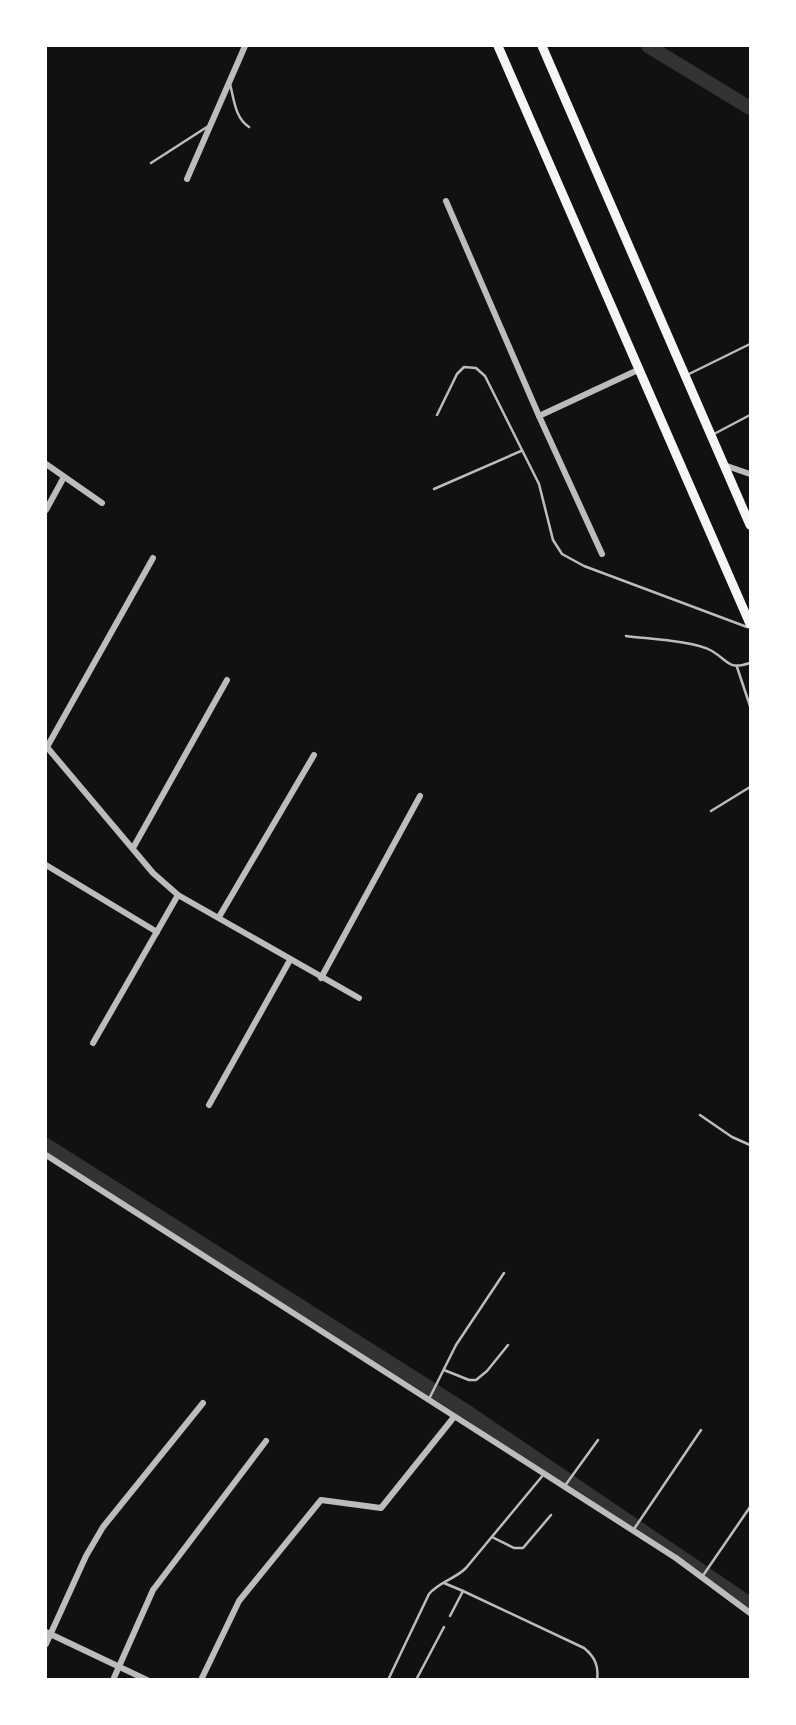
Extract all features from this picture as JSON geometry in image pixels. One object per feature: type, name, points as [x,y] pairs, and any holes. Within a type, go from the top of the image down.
[{"type":"main road","points":[[498,46],[751,626]]},
{"type":"main road","points":[[542,46],[751,526]]},
{"type":"street","points":[[187,179],[244,46]]},
{"type":"street","points":[[446,201],[602,554]]},
{"type":"street","points":[[539,416],[640,369]]},
{"type":"street","points":[[46,464],[102,503]]},
{"type":"street","points":[[724,465],[751,474]]},
{"type":"street","points":[[46,510],[64,477]]},
{"type":"street","points":[[153,558],[46,746],[153,873],[178,895],[359,998]]},
{"type":"street","points":[[132,848],[227,681]]},
{"type":"street","points":[[219,917],[314,755]]},
{"type":"street","points":[[321,978],[420,796]]},
{"type":"street","points":[[46,866],[157,932]]},
{"type":"street","points":[[93,1044],[178,895]]},
{"type":"street","points":[[209,1105],[290,960]]},
{"type":"street","points":[[46,1155],[633,1531],[751,1613]]},
{"type":"street","points":[[46,1644],[48,1633],[103,1527],[203,1403]]},
{"type":"street","points":[[201,1679],[239,1601],[321,1500],[381,1508],[454,1417]]},
{"type":"street","points":[[113,1679],[153,1590],[266,1441]]},
{"type":"street","points":[[48,1633],[147,1679]]},
{"type":"lane","points":[[229,81],[238,117],[249,127]]},
{"type":"lane","points":[[151,163],[211,124]]},
{"type":"lane","points":[[686,376],[750,344]]},
{"type":"lane","points":[[437,415],[457,374],[464,367],[476,368],[485,376],[522,450],[544,499],[553,540],[562,554],[584,566],[751,626]]},
{"type":"lane","points":[[711,435],[751,415]]},
{"type":"lane","points":[[434,489],[522,450]]},
{"type":"lane","points":[[626,636],[699,647],[712,651],[727,664],[737,667],[751,663]]},
{"type":"lane","points":[[737,667],[751,706]]},
{"type":"lane","points":[[711,811],[751,787]]},
{"type":"lane","points":[[700,1115],[732,1137],[751,1145]]},
{"type":"lane","points":[[428,1400],[456,1345],[504,1273]]},
{"type":"lane","points":[[444,1370],[476,1380],[509,1345]]},
{"type":"lane","points":[[633,1531],[701,1430]]},
{"type":"lane","points":[[564,1487],[598,1440]]},
{"type":"lane","points":[[388,1679],[429,1594],[435,1587],[457,1577],[466,1568],[544,1474]]},
{"type":"lane","points":[[702,1577],[751,1507]]},
{"type":"lane","points":[[492,1537],[514,1548],[523,1548],[551,1515]]},
{"type":"lane","points":[[444,1583],[584,1648],[597,1664],[597,1679]]},
{"type":"lane","points":[[450,1616],[463,1591]]},
{"type":"lane","points":[[416,1679],[444,1627]]},
{"type":"waterway","points":[[648,46],[750,108]]},
{"type":"waterway","points":[[46,1145],[469,1413],[750,1604]]}]
